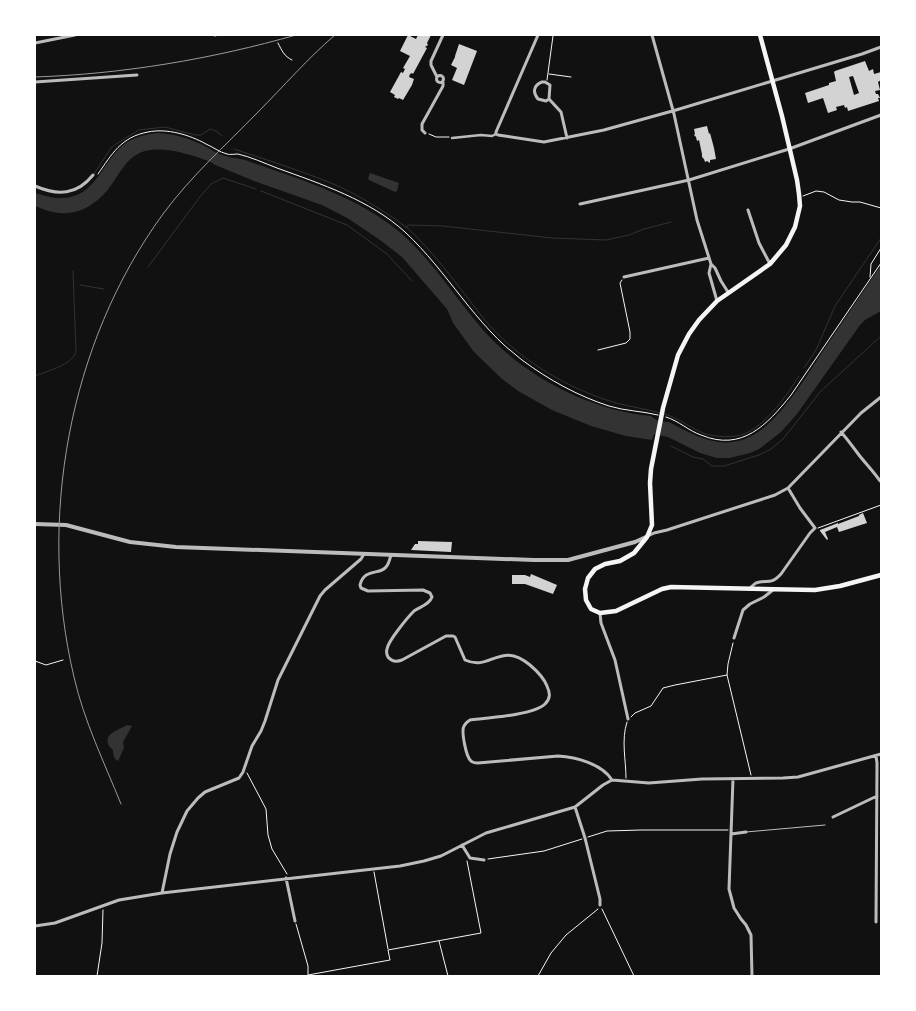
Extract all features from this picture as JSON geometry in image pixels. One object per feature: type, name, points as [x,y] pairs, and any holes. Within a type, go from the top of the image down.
[{"type":"main road","points":[[760,35],[799,194],[798,216],[795,227],[786,245],[770,264],[717,301],[694,327],[678,356],[663,408],[650,483],[652,525],[647,537],[634,553],[620,561],[605,564],[595,569],[588,578],[584,589],[586,600],[591,609],[600,613],[616,611],[662,589],[671,587],[815,590],[840,586],[881,575]]},
{"type":"street","points":[[35,43],[75,35]]},
{"type":"street","points":[[442,87],[442,84],[437,80],[438,76],[431,65],[431,61],[443,35]]},
{"type":"street","points":[[496,134],[538,35]]},
{"type":"street","points":[[652,35],[673,111],[697,220],[711,264],[728,292]]},
{"type":"street","points":[[452,138],[481,134],[492,136],[496,134],[544,142],[567,138],[673,111],[881,47]]},
{"type":"street","points":[[35,82],[137,75]]},
{"type":"street","points":[[438,76],[443,77],[444,80]]},
{"type":"street","points":[[439,82],[444,80]]},
{"type":"street","points":[[425,133],[422,130],[422,124],[444,84],[444,80]]},
{"type":"street","points":[[549,99],[546,101],[540,100],[534,94],[536,85],[547,82],[550,85],[549,99],[561,112],[567,138]]},
{"type":"street","points":[[580,204],[689,180],[789,149],[881,116]]},
{"type":"street","points":[[35,186],[43,190],[64,192],[79,188],[95,175]]},
{"type":"street","points":[[748,210],[759,243],[770,264]]},
{"type":"street","points":[[624,277],[709,258]]},
{"type":"street","points":[[711,264],[709,273],[717,301]]},
{"type":"street","points":[[35,524],[72,526],[130,542],[176,548],[568,560],[635,542],[654,533],[775,495],[788,488],[841,432],[881,397]]},
{"type":"street","points":[[841,432],[881,481]]},
{"type":"street","points":[[749,589],[755,584],[777,579],[814,527],[788,488]]},
{"type":"street","points":[[162,893],[172,846],[190,806],[205,792],[239,778],[252,746],[263,726],[278,680],[316,602],[325,590],[361,559],[364,553]]},
{"type":"street","points":[[391,555],[383,570],[370,573],[362,579],[361,588],[368,591],[423,590],[430,593],[432,597],[429,603],[416,610],[410,616],[394,637],[386,652],[390,659],[397,662],[446,636],[453,636],[466,660],[479,663],[506,655],[517,656],[530,664],[546,683],[550,694],[547,703],[542,707],[507,716],[470,720],[467,722],[463,729],[469,760],[472,763],[478,763],[558,756],[570,757],[584,760],[609,775],[612,780]]},
{"type":"street","points":[[734,638],[743,610],[774,590]]},
{"type":"street","points":[[600,613],[601,623],[615,660],[628,719]]},
{"type":"street","points":[[35,926],[55,923],[119,900],[162,893],[424,862],[441,856],[486,833],[575,807],[612,780],[648,783],[702,779],[798,777],[881,754]]},
{"type":"street","points":[[876,756],[876,922]]},
{"type":"street","points":[[733,779],[729,889],[734,908],[751,936],[752,976]]},
{"type":"street","points":[[833,817],[877,796]]},
{"type":"street","points":[[575,807],[585,838],[600,905]]},
{"type":"street","points":[[731,832],[746,832]]},
{"type":"street","points":[[462,845],[470,858],[484,860]]},
{"type":"street","points":[[287,878],[295,920]]},
{"type":"lane","points":[[746,832],[825,825]]},
{"type":"path","points":[[214,35],[220,35]]},
{"type":"path","points":[[547,82],[553,36]]},
{"type":"path","points":[[278,43],[286,57],[292,60]]},
{"type":"path","points":[[548,74],[571,77]]},
{"type":"path","points":[[95,175],[114,151],[124,142],[151,131],[166,131],[205,143],[226,154],[235,154],[253,159],[331,188],[374,210],[404,232],[445,276],[490,332],[506,348],[534,369],[583,396],[610,406],[670,418],[698,434],[716,440],[739,438],[758,429],[770,420],[791,395],[881,263]]},
{"type":"path","points":[[425,133],[436,137],[452,138]]},
{"type":"path","points":[[805,196],[816,191],[824,192],[839,200],[860,202],[881,208]]},
{"type":"path","points":[[870,278],[871,264],[881,248]]},
{"type":"path","points":[[598,350],[626,343],[630,339],[620,283],[624,277]]},
{"type":"path","points":[[814,527],[817,529],[881,505]]},
{"type":"path","points":[[734,638],[727,675],[751,778]]},
{"type":"path","points":[[35,661],[46,665],[63,660]]},
{"type":"path","points":[[626,781],[625,728],[628,719],[650,706],[663,688],[727,675]]},
{"type":"path","points":[[244,768],[266,809],[268,835],[272,850],[287,878]]},
{"type":"path","points":[[484,860],[538,852],[607,831],[663,829],[731,832]]},
{"type":"path","points":[[388,950],[481,933],[467,855]]},
{"type":"path","points":[[295,920],[308,966],[308,975],[390,960],[373,868]]},
{"type":"path","points":[[97,976],[102,943],[104,914],[102,905]]},
{"type":"path","points":[[538,976],[551,953],[566,935],[599,909],[600,905]]},
{"type":"path","points":[[600,905],[634,976]]},
{"type":"path","points":[[439,940],[448,976]]},
{"type":"shaded area","points":[[157,133],[188,139],[222,155],[245,160],[286,174],[327,190],[366,209],[385,221],[413,244],[494,342],[533,373],[579,397],[603,406],[651,416],[706,439],[735,442],[757,433],[769,423],[801,384],[881,265],[881,311],[860,325],[797,414],[781,432],[759,449],[730,458],[717,458],[700,453],[668,437],[654,434],[652,440],[626,436],[591,426],[552,410],[518,391],[501,378],[474,352],[453,323],[447,309],[402,257],[349,219],[322,205],[254,181],[195,157],[174,151],[154,150],[144,151],[132,157],[103,196],[88,207],[72,213],[63,213],[51,212],[35,206],[35,193],[58,198],[74,196],[84,191],[127,142],[141,136]]},
{"type":"shaded area","points":[[370,173],[399,183],[397,191],[395,192],[369,180]]},
{"type":"shaded area","points":[[127,725],[132,726],[123,742],[124,748],[118,761],[115,759],[107,740],[111,734]]},
{"type":"building","points":[[408,35],[416,39],[418,35],[431,35],[427,43],[428,45],[425,47],[427,48],[413,74],[410,74],[409,77],[414,79],[403,100],[394,97],[395,95],[390,92],[401,72],[403,73],[405,69],[403,68],[410,56],[400,51]]},
{"type":"building","points":[[459,44],[477,51],[464,85],[452,80],[457,68],[451,65]]},
{"type":"building","points":[[865,61],[869,71],[873,69],[874,74],[881,72],[881,80],[878,82],[880,90],[875,91],[880,98],[878,98],[879,101],[848,111],[844,105],[836,107],[837,110],[828,113],[823,98],[808,103],[805,93],[836,81],[835,71]],"holes":[[[853,76],[859,93],[854,95],[849,77]]]},
{"type":"building","points":[[707,126],[716,159],[710,160],[710,163],[705,162],[702,157],[699,140],[697,141],[694,135],[694,129]]},
{"type":"building","points":[[863,513],[867,523],[839,532],[837,527],[825,532],[827,540],[820,531],[859,516]]},
{"type":"building","points":[[418,541],[452,542],[451,552],[411,550],[415,544],[418,544]]},
{"type":"building","points":[[531,574],[557,585],[553,594],[525,584],[512,584],[512,575],[530,577]]},
{"type":"waterway","points":[[94,174],[111,148],[139,130],[165,127],[201,135],[210,129],[222,136]]},
{"type":"waterway","points":[[234,149],[331,183],[379,209],[406,227],[430,251],[484,319],[511,347],[527,359],[562,381],[598,397],[661,413]]},
{"type":"waterway","points":[[148,267],[211,184],[223,178],[256,189]]},
{"type":"waterway","points":[[261,191],[347,225],[387,254],[412,281]]},
{"type":"waterway","points":[[406,227],[409,225],[443,226],[552,238],[606,240],[671,222]]},
{"type":"waterway","points":[[804,368],[816,350],[835,306],[881,238]]},
{"type":"waterway","points":[[35,376],[70,361],[76,352],[73,271]]},
{"type":"waterway","points":[[80,285],[104,289]]},
{"type":"waterway","points":[[671,446],[693,457],[703,459],[712,466],[724,466],[759,455],[771,449],[783,439],[820,392],[881,336]]},
{"type":"waterway","points":[[664,414],[706,434],[725,437],[744,434],[768,417],[789,392],[799,376]]},
{"type":"railway","points":[[35,77],[101,73],[167,64],[264,44],[296,35]]},
{"type":"railway","points":[[121,804],[78,693],[63,618],[59,557],[61,496],[69,436],[83,376],[104,319],[130,265],[163,214],[209,162],[305,63],[335,35]]}]
